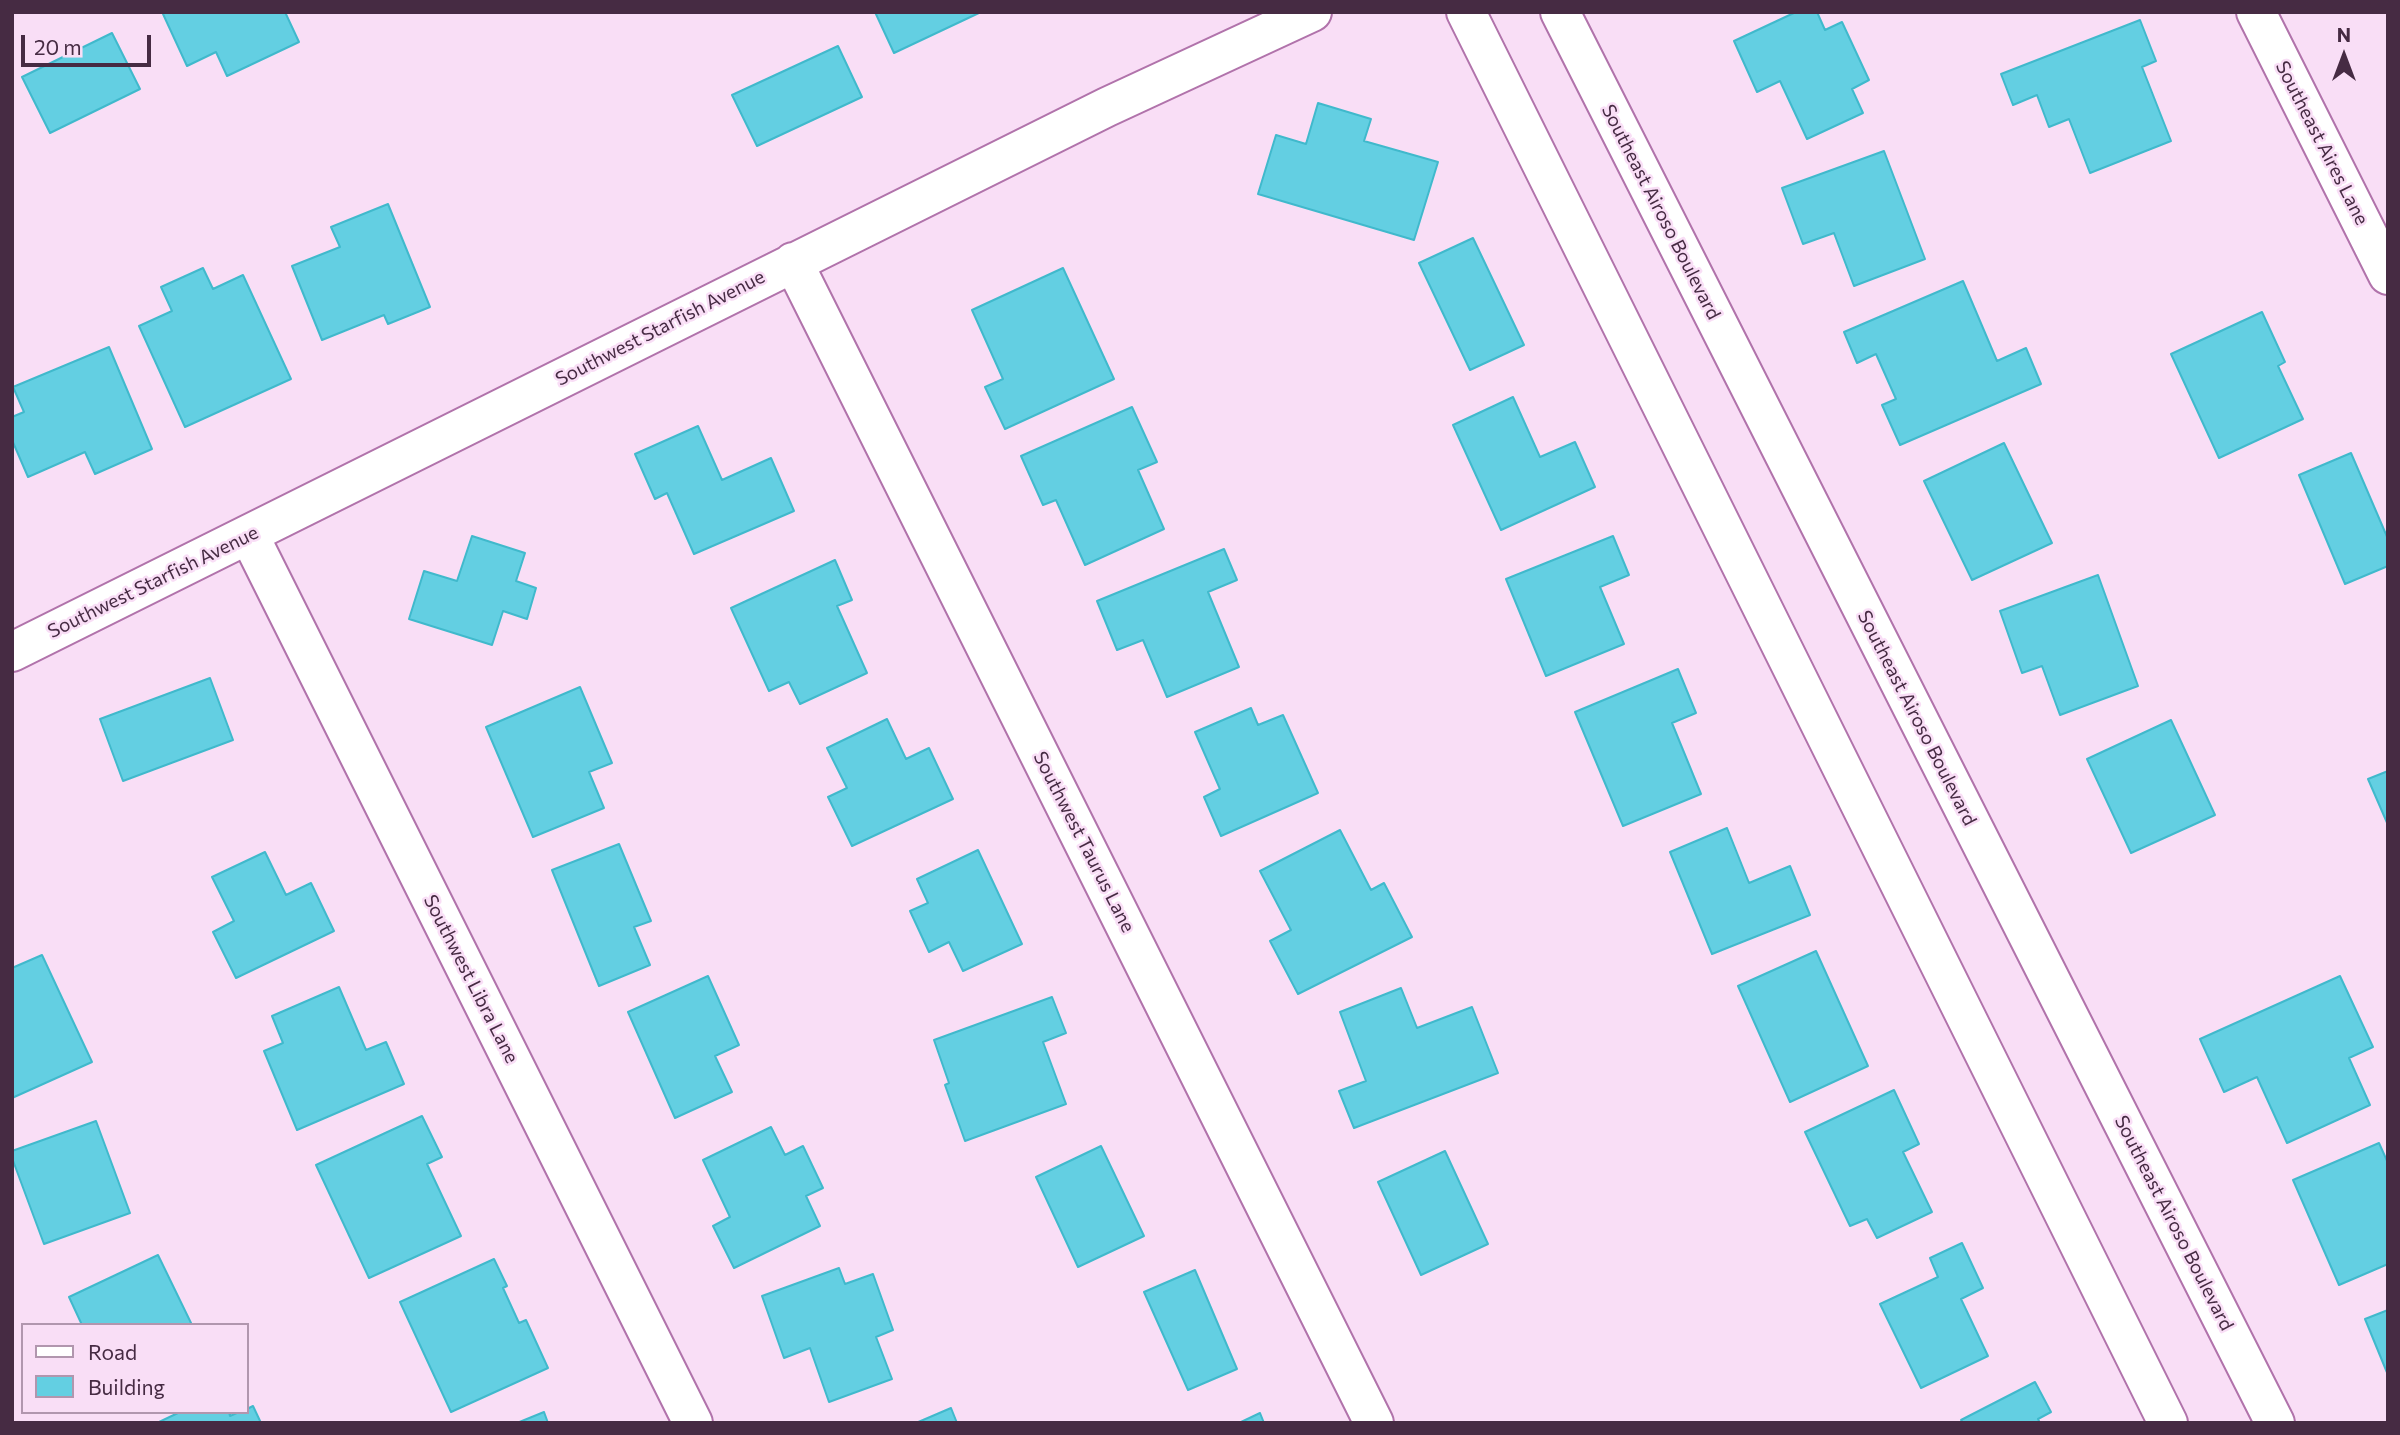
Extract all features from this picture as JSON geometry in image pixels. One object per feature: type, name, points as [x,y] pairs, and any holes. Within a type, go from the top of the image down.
[{"type":"street","name":"Southwest Starfish Avenue","points":[[12,652],[1107,107],[1312,12]]},
{"type":"street","points":[[1466,12],[2168,1423]]},
{"type":"street","name":"Southeast Airoso Boulevard","points":[[1560,12],[2275,1423]]},
{"type":"street","name":"Southeast Aires Lane","points":[[2256,12],[2388,275]]},
{"type":"street","name":"Southwest Taurus Lane","points":[[793,262],[1374,1423]]},
{"type":"street","name":"Southwest Libra Lane","points":[[249,535],[693,1423]]},
{"type":"building","points":[[285,12],[299,42],[227,76],[216,52],[187,66],[163,14]]},
{"type":"building","points":[[875,12],[981,12],[894,53]]},
{"type":"building","points":[[1796,12],[1817,12],[1825,30],[1842,22],[1869,80],[1852,89],[1863,113],[1807,139],[1780,81],[1757,92],[1734,41]]},
{"type":"building","points":[[2140,20],[2156,61],[2142,67],[2171,141],[2090,173],[2069,119],[2049,127],[2037,95],[2013,105],[2001,74]]},
{"type":"building","points":[[112,33],[140,89],[50,133],[22,77]]},
{"type":"building","points":[[838,46],[862,97],[757,146],[732,95]]},
{"type":"building","points":[[1318,103],[1371,119],[1364,141],[1438,162],[1414,240],[1258,194],[1276,135],[1306,144]]},
{"type":"building","points":[[1884,151],[1925,259],[1854,286],[1834,233],[1803,244],[1782,188]]},
{"type":"building","points":[[388,204],[430,307],[388,324],[384,315],[322,340],[292,266],[340,247],[331,227]]},
{"type":"building","points":[[1473,238],[1524,345],[1470,370],[1419,263]]},
{"type":"building","points":[[203,268],[213,289],[243,275],[291,379],[185,427],[139,326],[172,311],[161,287]]},
{"type":"building","points":[[1063,268],[1114,379],[1005,429],[985,387],[1003,379],[972,310]]},
{"type":"building","points":[[1963,281],[1997,361],[2026,348],[2041,384],[1900,445],[1882,405],[1896,399],[1876,354],[1857,363],[1844,332]]},
{"type":"building","points":[[2262,312],[2285,362],[2278,366],[2303,419],[2219,458],[2171,354]]},
{"type":"building","points":[[109,347],[152,449],[95,474],[85,452],[28,477],[12,440],[12,417],[24,412],[13,387]]},
{"type":"building","points":[[1513,397],[1540,457],[1575,442],[1595,487],[1501,530],[1453,425]]},
{"type":"building","points":[[1132,407],[1157,462],[1138,470],[1164,529],[1085,565],[1056,500],[1043,505],[1021,456]]},
{"type":"building","points":[[698,426],[722,480],[771,458],[794,511],[694,554],[667,493],[655,499],[635,454]]},
{"type":"building","points":[[2004,443],[2052,543],[1972,580],[1924,481]]},
{"type":"building","points":[[2351,453],[2388,539],[2388,566],[2345,584],[2299,475]]},
{"type":"building","points":[[472,536],[525,553],[516,581],[536,588],[527,619],[503,611],[492,645],[409,619],[424,571],[457,581]]},
{"type":"building","points":[[1613,536],[1629,575],[1600,587],[1624,644],[1546,676],[1506,579]]},
{"type":"building","points":[[1224,549],[1237,580],[1208,592],[1239,667],[1167,697],[1143,640],[1117,650],[1097,601]]},
{"type":"building","points":[[835,560],[852,600],[837,606],[867,673],[800,704],[789,682],[769,691],[731,608]]},
{"type":"building","points":[[2098,575],[2138,686],[2060,715],[2042,666],[2022,673],[2000,611]]},
{"type":"building","points":[[1678,669],[1696,713],[1672,723],[1701,794],[1623,826],[1575,712]]},
{"type":"building","points":[[210,678],[233,740],[123,781],[100,719]]},
{"type":"building","points":[[580,687],[612,763],[589,772],[604,808],[533,837],[486,727]]},
{"type":"building","points":[[1251,708],[1258,725],[1283,715],[1318,793],[1221,836],[1204,797],[1220,789],[1195,732]]},
{"type":"building","points":[[887,719],[906,759],[929,748],[953,799],[852,846],[828,797],[847,788],[827,748]]},
{"type":"building","points":[[2171,720],[2215,815],[2131,853],[2087,759]]},
{"type":"building","points":[[2388,771],[2388,825],[2368,779]]},
{"type":"building","points":[[1727,828],[1749,883],[1790,866],[1810,915],[1712,954],[1670,852]]},
{"type":"building","points":[[1340,830],[1371,890],[1384,883],[1412,937],[1298,994],[1270,941],[1291,930],[1260,871]]},
{"type":"building","points":[[619,844],[651,921],[634,927],[650,965],[599,986],[552,870]]},
{"type":"building","points":[[978,850],[1022,944],[963,971],[949,942],[929,952],[910,911],[928,903],[917,879]]},
{"type":"building","points":[[265,852],[286,895],[311,883],[334,931],[236,978],[213,932],[234,921],[212,877]]},
{"type":"building","points":[[1816,951],[1868,1066],[1790,1102],[1738,986]]},
{"type":"building","points":[[42,955],[92,1062],[12,1098],[12,968]]},
{"type":"building","points":[[708,976],[739,1045],[715,1056],[732,1092],[675,1118],[628,1012]]},
{"type":"building","points":[[2340,976],[2373,1047],[2349,1058],[2370,1105],[2287,1143],[2257,1077],[2224,1092],[2200,1039]]},
{"type":"building","points":[[339,987],[366,1050],[386,1042],[404,1084],[297,1130],[264,1051],[283,1043],[272,1016]]},
{"type":"building","points":[[1401,988],[1417,1028],[1472,1007],[1498,1073],[1354,1128],[1339,1091],[1366,1081],[1340,1012]]},
{"type":"building","points":[[1052,997],[1066,1033],[1043,1042],[1066,1104],[965,1141],[945,1085],[949,1083],[934,1040]]},
{"type":"building","points":[[1894,1090],[1919,1144],[1903,1152],[1932,1212],[1877,1238],[1867,1219],[1850,1226],[1805,1132]]},
{"type":"building","points":[[422,1116],[442,1157],[427,1164],[461,1236],[369,1278],[316,1165]]},
{"type":"building","points":[[96,1121],[130,1213],[44,1244],[12,1158],[12,1151]]},
{"type":"building","points":[[771,1127],[785,1155],[803,1146],[823,1188],[806,1196],[820,1226],[734,1268],[713,1226],[730,1217],[703,1160]]},
{"type":"building","points":[[2379,1143],[2388,1163],[2388,1264],[2339,1285],[2293,1180]]},
{"type":"building","points":[[1101,1146],[1144,1236],[1078,1267],[1036,1177]]},
{"type":"building","points":[[1445,1151],[1488,1244],[1421,1275],[1378,1182]]},
{"type":"building","points":[[1962,1243],[1983,1288],[1961,1299],[1988,1356],[1921,1388],[1880,1304],[1938,1277],[1930,1258]]},
{"type":"building","points":[[158,1255],[191,1323],[81,1323],[69,1297]]},
{"type":"building","points":[[494,1259],[507,1286],[503,1288],[519,1323],[526,1320],[548,1368],[451,1412],[400,1302]]},
{"type":"building","points":[[839,1268],[845,1284],[873,1274],[893,1330],[876,1337],[892,1379],[829,1402],[810,1348],[784,1358],[762,1296]]},
{"type":"building","points":[[1195,1270],[1237,1369],[1188,1390],[1144,1292]]},
{"type":"building","points":[[2388,1310],[2388,1375],[2365,1319]]},
{"type":"building","points":[[2035,1382],[2051,1412],[2038,1419],[2040,1423],[1963,1423],[1961,1420]]},
{"type":"building","points":[[253,1406],[261,1423],[157,1423],[176,1414],[230,1416],[248,1414],[248,1408]]},
{"type":"building","points":[[951,1408],[957,1423],[916,1423]]},
{"type":"building","points":[[544,1412],[548,1423],[517,1423]]},
{"type":"building","points":[[1260,1413],[1264,1423],[1239,1423]]}]
